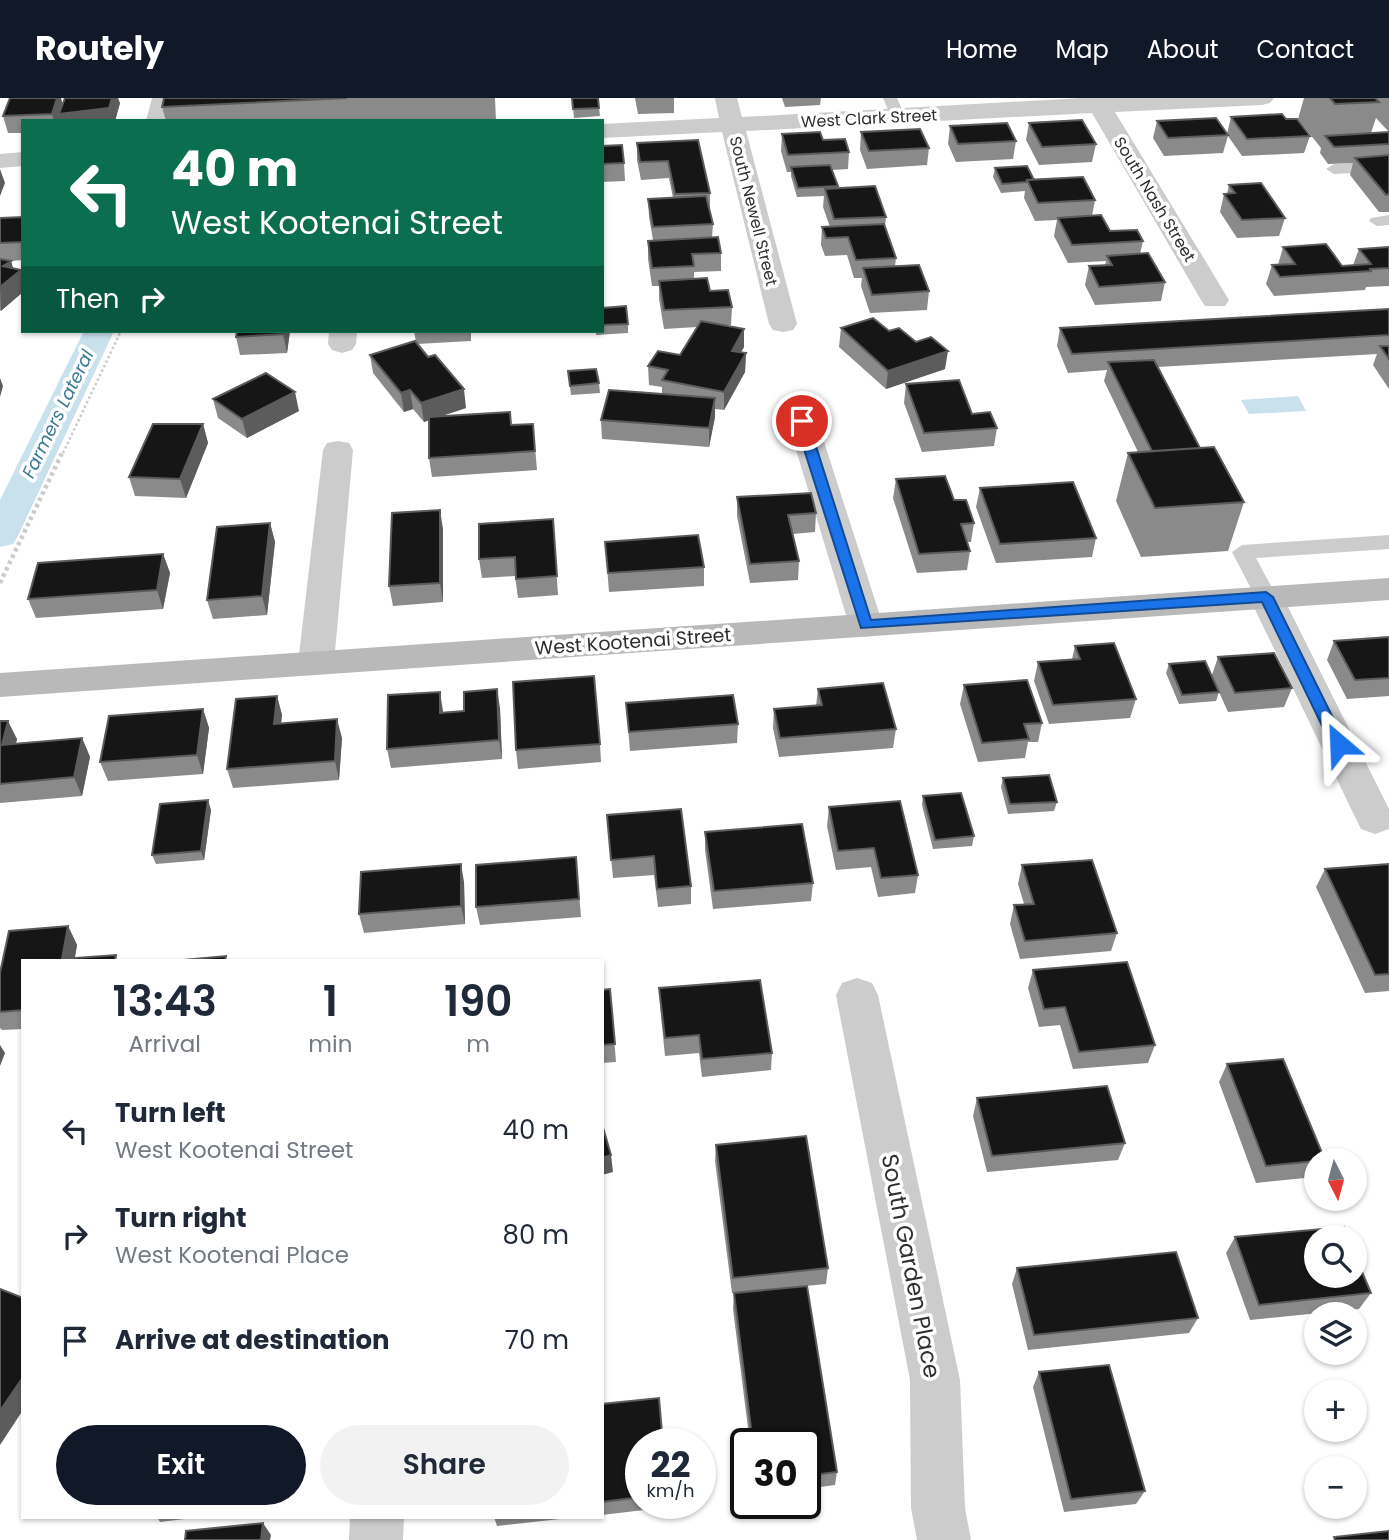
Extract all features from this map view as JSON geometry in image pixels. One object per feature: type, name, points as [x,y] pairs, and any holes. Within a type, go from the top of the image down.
[{"type":"street","points":[[159,119],[164,98]]},
{"type":"street","name":"South Newell Street","points":[[725,98],[783,324]]},
{"type":"street","name":"West Clark Street","points":[[604,131],[732,124],[894,107],[1262,98]]},
{"type":"street","name":"South Nash Street","points":[[1097,102],[1215,300]]},
{"type":"street","points":[[0,160],[21,159]]},
{"type":"street","points":[[802,421],[866,625]]},
{"type":"street","points":[[316,663],[338,450]]},
{"type":"street","name":"West Kootenai Street","points":[[0,685],[1389,589]]},
{"type":"street","points":[[1266,597],[1376,819]]},
{"type":"street","name":"South Garden Place","points":[[857,995],[935,1380],[938,1508],[944,1540]]},
{"type":"street","points":[[376,1540],[377,1519]]},
{"type":"lane","points":[[1334,169],[1389,166]]},
{"type":"lane","points":[[1266,597],[1242,552],[1389,542]]},
{"type":"path","points":[[0,583],[120,333]]},
{"type":"water","points":[[1298,396],[1306,411],[1249,414],[1241,400]]},
{"type":"building","points":[[10,98],[57,98],[52,114],[3,116]]},
{"type":"building","points":[[65,98],[112,98],[109,108],[59,114]]},
{"type":"building","points":[[164,98],[347,98],[162,107]]},
{"type":"building","points":[[572,98],[598,98],[599,108],[573,109]]},
{"type":"building","points":[[1330,98],[1375,98],[1379,102],[1335,104]]},
{"type":"building","points":[[1282,114],[1286,119],[1297,119],[1310,136],[1247,139],[1231,117]]},
{"type":"building","points":[[1216,118],[1228,135],[1168,138],[1157,121]]},
{"type":"building","points":[[1082,120],[1096,144],[1042,147],[1029,123]]},
{"type":"building","points":[[1007,123],[1016,141],[958,144],[950,126]]},
{"type":"building","points":[[920,129],[929,148],[869,151],[861,132]]},
{"type":"building","points":[[820,132],[823,140],[845,139],[849,152],[788,155],[782,134]]},
{"type":"building","points":[[1389,132],[1389,144],[1334,147],[1325,136]]},
{"type":"building","points":[[698,140],[710,193],[675,194],[668,161],[640,162],[637,143]]},
{"type":"building","points":[[622,145],[624,163],[604,164],[604,146]]},
{"type":"building","points":[[1389,155],[1389,194],[1386,195],[1355,158]]},
{"type":"building","points":[[830,165],[838,186],[798,188],[791,167]]},
{"type":"building","points":[[1027,166],[1034,180],[1002,184],[995,168]]},
{"type":"building","points":[[1083,177],[1095,200],[1038,203],[1027,180]]},
{"type":"building","points":[[1261,183],[1285,218],[1242,220],[1224,194],[1235,193],[1229,185]]},
{"type":"building","points":[[875,186],[886,217],[834,219],[825,189]]},
{"type":"building","points":[[706,196],[713,224],[653,227],[648,199]]},
{"type":"building","points":[[1101,215],[1110,231],[1137,230],[1143,241],[1072,245],[1058,218]]},
{"type":"building","points":[[21,217],[21,242],[0,243],[0,218]]},
{"type":"building","points":[[884,224],[896,258],[856,260],[848,237],[826,238],[822,227]]},
{"type":"building","points":[[718,237],[721,253],[692,254],[694,266],[652,268],[648,241]]},
{"type":"building","points":[[1326,244],[1342,266],[1371,264],[1359,249],[1389,247],[1389,268],[1280,277],[1272,265],[1295,264],[1283,247]]},
{"type":"building","points":[[1148,253],[1165,282],[1099,287],[1089,266],[1112,265],[1107,256]]},
{"type":"building","points":[[0,259],[11,261],[3,266],[21,270],[0,287]]},
{"type":"building","points":[[919,265],[929,291],[872,295],[863,268]]},
{"type":"building","points":[[707,278],[710,291],[728,290],[732,307],[664,310],[659,281]]},
{"type":"building","points":[[626,306],[628,324],[604,325],[604,308]]},
{"type":"building","points":[[1389,309],[1389,335],[1072,354],[1060,328]]},
{"type":"building","points":[[873,318],[889,331],[899,328],[916,342],[931,337],[948,351],[888,371],[841,328]]},
{"type":"building","points":[[701,321],[744,329],[732,351],[746,353],[724,392],[662,380],[668,370],[648,366],[658,351],[680,355]]},
{"type":"building","points":[[237,333],[283,333],[283,334],[236,337]]},
{"type":"building","points":[[415,341],[428,357],[435,355],[464,389],[421,403],[410,390],[401,393],[370,355]]},
{"type":"building","points":[[1380,346],[1389,346],[1389,359]]},
{"type":"building","points":[[1154,360],[1200,448],[1152,451],[1108,362]]},
{"type":"building","points":[[596,369],[599,383],[570,386],[568,371]]},
{"type":"building","points":[[266,373],[295,392],[242,419],[213,399]]},
{"type":"building","points":[[959,380],[972,414],[990,412],[997,428],[924,433],[906,384]]},
{"type":"building","points":[[609,390],[715,398],[709,428],[601,420]]},
{"type":"building","points":[[510,412],[511,425],[533,424],[535,451],[429,458],[429,417]]},
{"type":"building","points":[[153,424],[203,424],[180,479],[129,477]]},
{"type":"building","points":[[1214,447],[1244,502],[1155,508],[1128,453]]},
{"type":"building","points":[[945,476],[954,500],[966,500],[974,523],[961,524],[970,551],[919,554],[896,479]]},
{"type":"building","points":[[1073,482],[1096,538],[1000,544],[980,488]]},
{"type":"building","points":[[811,493],[816,513],[788,515],[799,561],[750,564],[737,497]]},
{"type":"building","points":[[440,510],[440,583],[389,586],[392,513]]},
{"type":"building","points":[[553,519],[557,576],[516,579],[515,557],[479,559],[479,524]]},
{"type":"building","points":[[270,523],[262,596],[207,600],[217,527]]},
{"type":"building","points":[[698,535],[704,567],[608,573],[605,542]]},
{"type":"building","points":[[163,554],[157,590],[28,599],[38,563]]},
{"type":"building","points":[[1389,637],[1389,678],[1355,680],[1334,641]]},
{"type":"building","points":[[1114,643],[1136,699],[1053,705],[1038,662],[1080,659],[1075,646]]},
{"type":"building","points":[[1274,653],[1292,688],[1235,693],[1218,657]]},
{"type":"building","points":[[1205,661],[1219,692],[1182,695],[1169,664]]},
{"type":"building","points":[[594,676],[600,744],[516,750],[513,682]]},
{"type":"building","points":[[1027,680],[1042,723],[1024,724],[1029,739],[982,743],[964,685]]},
{"type":"building","points":[[883,683],[896,729],[780,738],[774,709],[822,705],[818,689]]},
{"type":"building","points":[[497,689],[499,740],[387,749],[388,695],[440,692],[440,713],[464,711],[464,692]]},
{"type":"building","points":[[733,695],[738,724],[629,732],[626,703]]},
{"type":"building","points":[[277,696],[274,724],[337,719],[335,761],[227,769],[236,699]]},
{"type":"building","points":[[203,709],[197,755],[100,762],[109,716]]},
{"type":"building","points":[[0,721],[8,721],[2,745],[82,738],[74,777],[0,784]]},
{"type":"building","points":[[1049,775],[1057,802],[1010,804],[1003,778]]},
{"type":"building","points":[[961,793],[974,836],[935,840],[923,796]]},
{"type":"building","points":[[208,800],[201,851],[152,855],[160,804]]},
{"type":"building","points":[[900,801],[918,875],[881,878],[874,848],[838,851],[829,807]]},
{"type":"building","points":[[681,809],[691,886],[657,889],[654,856],[611,860],[607,815]]},
{"type":"building","points":[[802,824],[813,883],[714,891],[705,832]]},
{"type":"building","points":[[576,857],[579,899],[476,907],[476,865]]},
{"type":"building","points":[[1092,860],[1117,933],[1025,941],[1014,905],[1034,904],[1022,865]]},
{"type":"building","points":[[461,864],[461,906],[359,914],[361,872]]},
{"type":"building","points":[[1389,864],[1389,974],[1375,975],[1325,869]]},
{"type":"building","points":[[68,926],[62,959],[21,959],[21,1010],[0,1012],[0,973],[9,931]]},
{"type":"building","points":[[116,955],[115,959],[62,959]]},
{"type":"building","points":[[226,956],[225,959],[194,959]]},
{"type":"building","points":[[1127,962],[1155,1045],[1079,1052],[1065,1007],[1044,1009],[1033,970]]},
{"type":"building","points":[[760,980],[772,1053],[702,1059],[699,1035],[665,1038],[659,988]]},
{"type":"building","points":[[610,989],[615,1044],[604,1045],[604,990]]},
{"type":"building","points":[[1283,1059],[1320,1148],[1304,1148],[1304,1162],[1266,1166],[1227,1064]]},
{"type":"building","points":[[1107,1086],[1125,1143],[992,1156],[977,1098]]},
{"type":"building","points":[[604,1131],[611,1155],[604,1157]]},
{"type":"building","points":[[806,1136],[828,1268],[733,1278],[716,1145]]},
{"type":"building","points":[[1304,1231],[1304,1288],[1367,1288],[1367,1284],[1371,1293],[1259,1305],[1235,1237]]},
{"type":"building","points":[[1176,1252],[1198,1318],[1034,1335],[1017,1268]]},
{"type":"building","points":[[807,1286],[837,1472],[821,1474],[821,1428],[751,1428],[734,1293]]},
{"type":"building","points":[[0,1289],[21,1297],[21,1380],[0,1411]]},
{"type":"building","points":[[1109,1365],[1145,1491],[1071,1499],[1039,1372]]},
{"type":"building","points":[[659,1398],[662,1428],[625,1428],[625,1499],[604,1502],[604,1404]]},
{"type":"building","points":[[263,1523],[261,1540],[185,1540],[186,1531]]},
{"type":"building","points":[[1389,1531],[1389,1540],[1335,1540],[1334,1537]]},
{"type":"waterway","name":"Farmers Lateral","points":[[0,536],[98,333]]},
{"type":"route","points":[[802,421],[866,625],[1266,597],[1339,744]]}]
